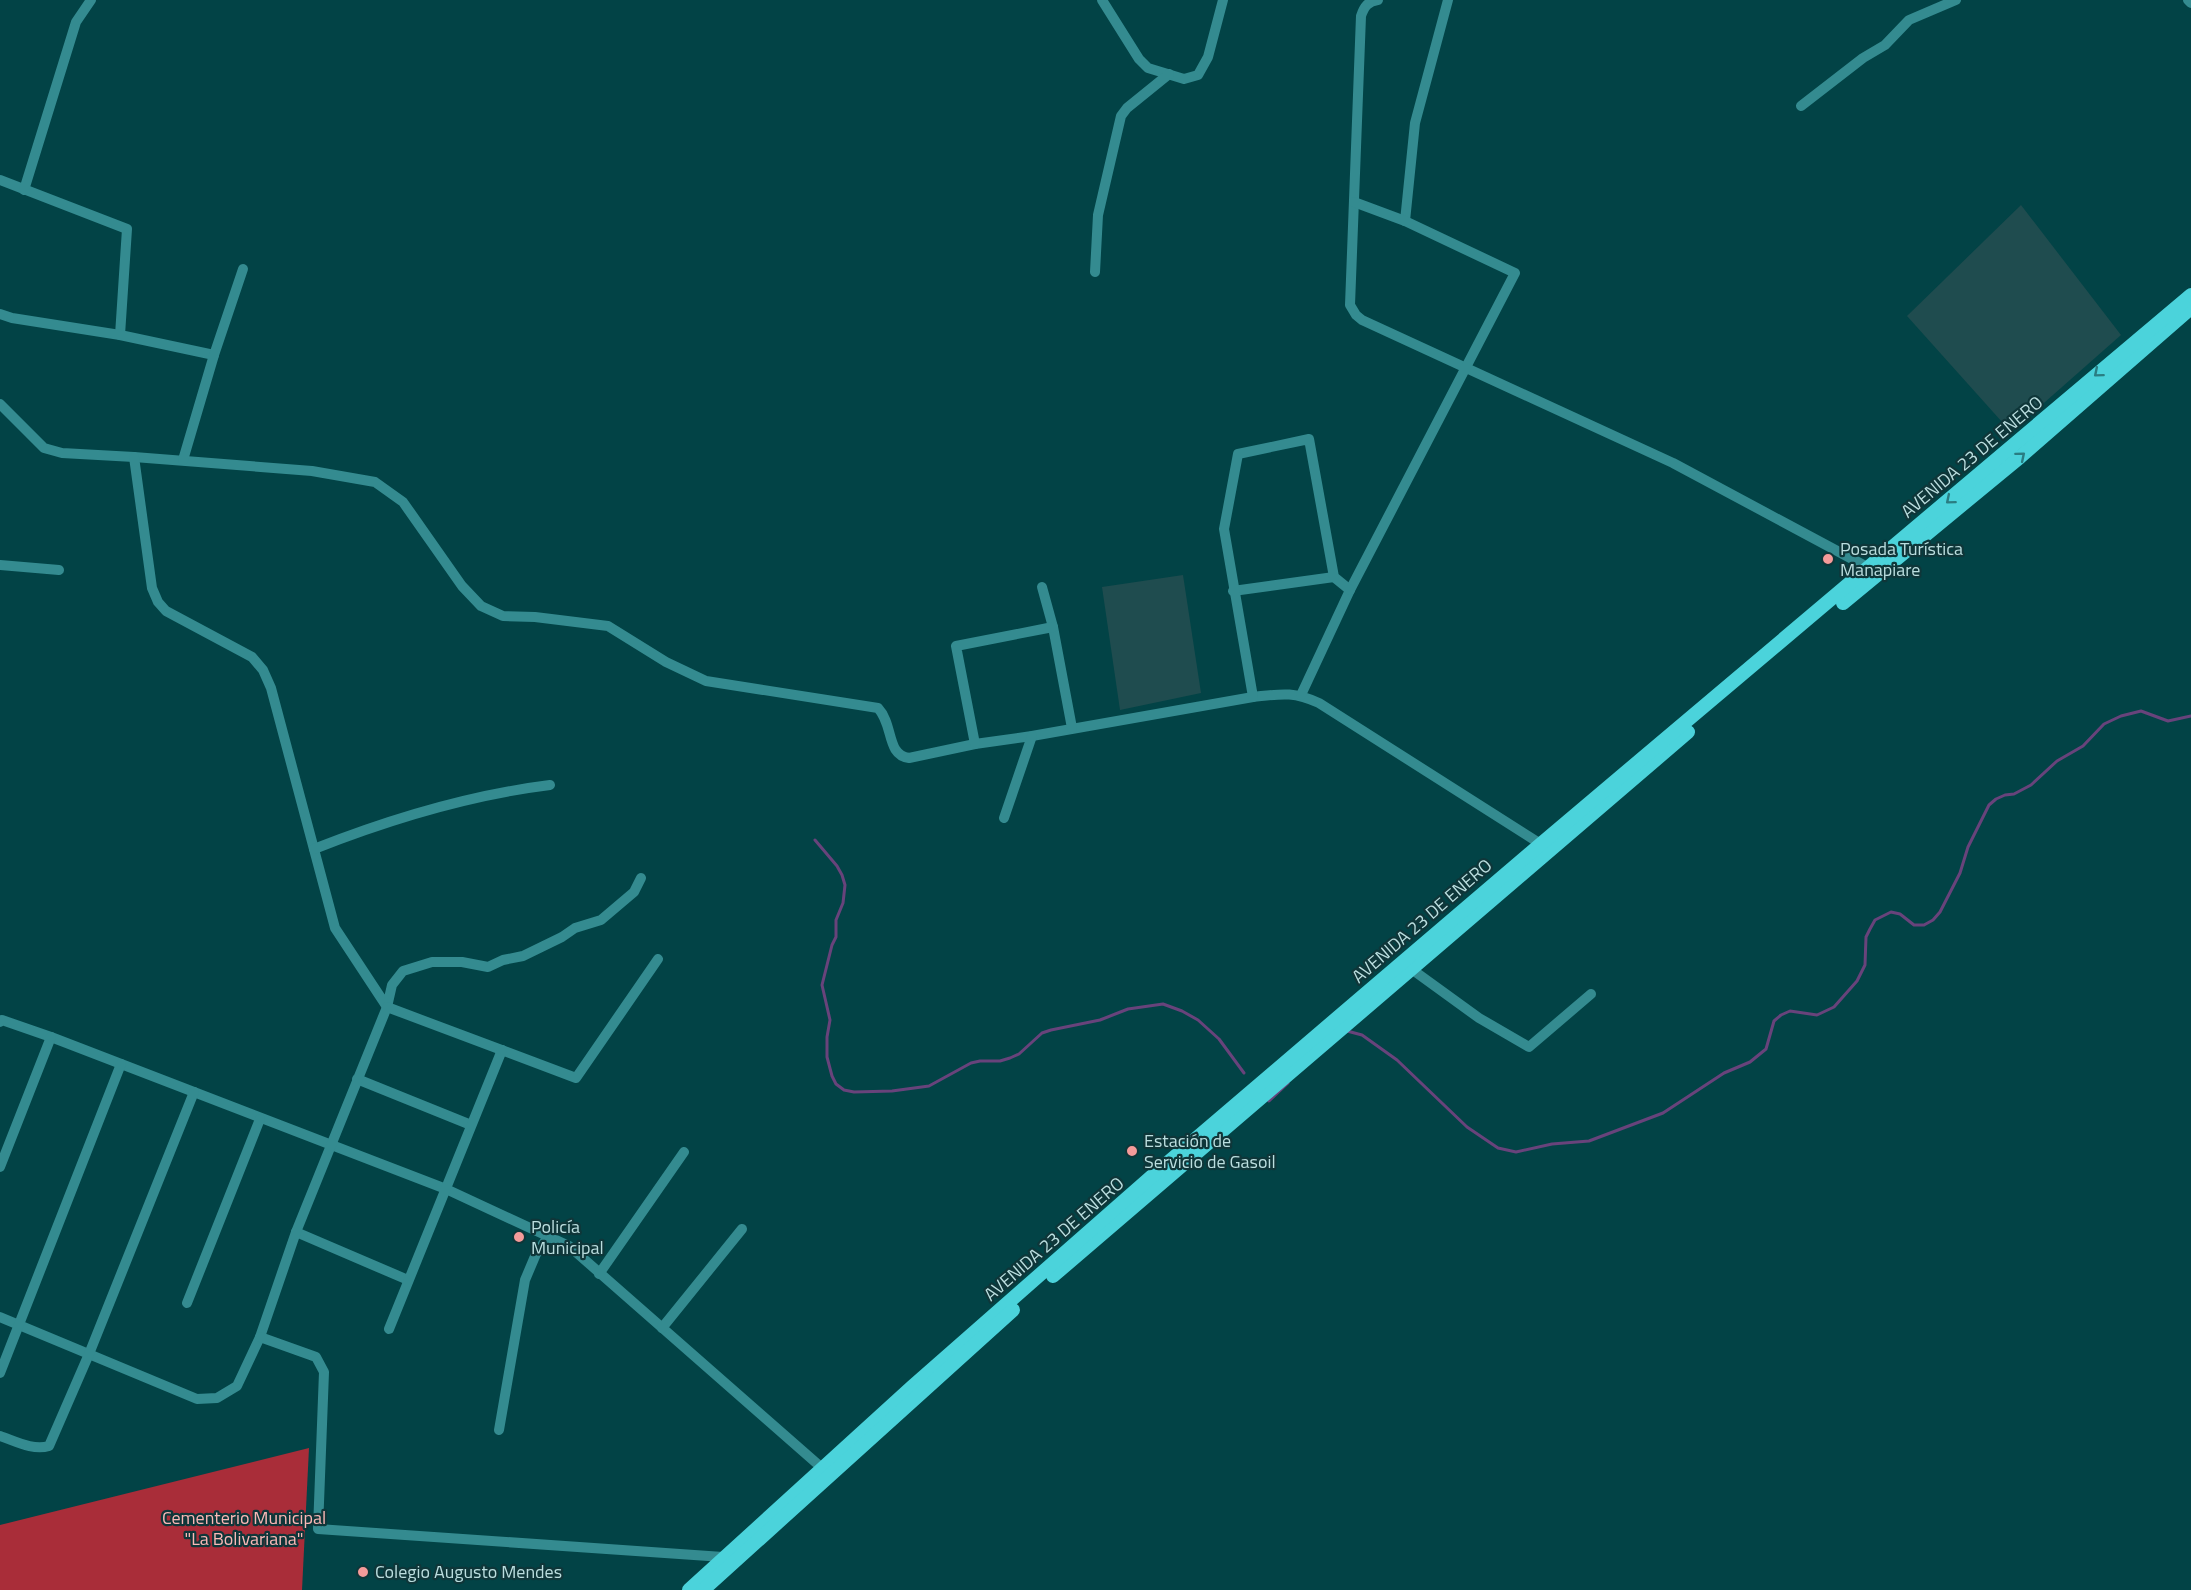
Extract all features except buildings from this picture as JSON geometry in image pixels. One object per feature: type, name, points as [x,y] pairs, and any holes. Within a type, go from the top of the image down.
[{"type":"main road","name":"AVENIDA 23 DE ENERO","points":[[703,1590],[1025,1300],[1410,968],[1546,846],[2191,295]]},
{"type":"main road","name":"AVENIDA 23 DE ENERO","points":[[689,1590],[822,1468],[1151,1177],[1546,846],[2020,457],[2191,308]]},
{"type":"street","points":[[24,190],[76,22],[91,0]]},
{"type":"street","points":[[1102,0],[1139,59],[1148,68],[1184,79],[1198,75],[1208,57],[1223,0]]},
{"type":"street","points":[[1378,0],[1365,6],[1361,16],[1350,305],[1356,315],[1362,320],[1673,463],[1869,568]]},
{"type":"street","points":[[1405,221],[1414,123],[1448,0]]},
{"type":"street","points":[[1801,106],[1863,58],[1885,45],[1909,21],[1956,0]]},
{"type":"street","points":[[2187,0],[2191,3]]},
{"type":"street","points":[[1095,272],[1098,215],[1121,116],[1126,108],[1169,74]]},
{"type":"street","points":[[0,180],[127,229],[120,335]]},
{"type":"street","points":[[1301,695],[1350,590],[1515,273],[1405,221],[1354,202]]},
{"type":"street","points":[[183,460],[214,355],[243,269]]},
{"type":"street","points":[[0,314],[12,318],[120,335],[214,355]]},
{"type":"street","points":[[0,404],[44,448],[62,453],[312,471],[375,482],[403,502],[462,586],[481,606],[503,616],[535,617],[608,626],[666,662],[706,681],[878,708],[885,717],[894,750],[903,757],[909,758],[975,744],[1253,697],[1284,693],[1301,695],[1319,703],[1546,846]]},
{"type":"street","points":[[1253,697],[1224,529],[1238,454],[1309,439],[1334,577],[1350,590]]},
{"type":"street","points":[[134,457],[152,588],[158,602],[166,611],[252,657],[263,670],[271,688],[335,928],[387,1007],[576,1078],[658,959]]},
{"type":"street","points":[[0,565],[60,570]]},
{"type":"street","points":[[1233,591],[1334,577]]},
{"type":"street","points":[[1042,587],[1053,627],[1072,728]]},
{"type":"street","points":[[975,744],[956,646],[1053,627]]},
{"type":"street","points":[[1004,818],[1032,736]]},
{"type":"street","points":[[314,849],[351,834],[456,802],[509,790],[550,785]]},
{"type":"street","points":[[0,1317],[197,1399],[217,1398],[237,1386],[260,1337],[296,1232],[387,1007],[392,985],[403,971],[432,962],[462,962],[488,967],[503,960],[523,956],[575,928],[601,920],[634,892],[641,878]]},
{"type":"street","points":[[1410,968],[1479,1018],[1529,1047],[1591,994]]},
{"type":"street","points":[[0,1022],[2,1020],[51,1036],[446,1190],[569,1246],[599,1275],[822,1468]]},
{"type":"street","points":[[0,1167],[51,1036]]},
{"type":"street","points":[[388,1329],[502,1050]]},
{"type":"street","points":[[0,1373],[121,1064]]},
{"type":"street","points":[[357,1079],[471,1125]]},
{"type":"street","points":[[0,1436],[32,1447],[49,1446],[89,1354],[194,1092]]},
{"type":"street","points":[[187,1303],[260,1119]]},
{"type":"street","points":[[599,1275],[684,1152]]},
{"type":"street","points":[[662,1328],[742,1228]]},
{"type":"street","points":[[296,1232],[408,1280]]},
{"type":"street","points":[[499,1430],[525,1280],[536,1254],[548,1236]]},
{"type":"street","points":[[260,1337],[316,1357],[324,1372],[318,1529],[723,1557]]},
{"type":"shaded area","points":[[2021,205],[2121,335],[2011,432],[1907,316]]},
{"type":"shaded area","points":[[1183,575],[1201,693],[1120,710],[1102,587]]},
{"type":"green space","name":"Cementerio Municipal \"La Bolivariana\"","points":[[309,1448],[302,1590],[0,1590],[0,1525]]},
{"type":"waterway","points":[[1347,1031],[1362,1035],[1397,1060],[1467,1127],[1498,1148],[1516,1152],[1552,1144],[1589,1141],[1663,1113],[1724,1073],[1750,1062],[1766,1049],[1774,1021],[1781,1015],[1790,1011],[1817,1015],[1834,1007],[1857,981],[1865,965],[1866,937],[1875,920],[1891,912],[1900,914],[1914,925],[1924,925],[1940,912],[1960,873],[1968,847],[1989,805],[1996,799],[2014,794],[2031,785],[2057,761],[2083,746],[2104,724],[2121,716],[2141,711],[2168,721],[2191,716]]},
{"type":"waterway","points":[[815,840],[837,866],[845,885],[843,903],[836,920],[836,937],[822,985],[830,1020],[827,1057],[836,1084],[844,1090],[892,1091],[929,1086],[971,1063],[1000,1061],[1019,1054],[1042,1033],[1100,1020],[1128,1009],[1163,1004],[1198,1020],[1219,1039],[1244,1073]]},
{"type":"waterway","points":[[1267,1099],[1269,1101],[1288,1083]]},
{"type":"place","name":"Posada Turística Manapiare","points":[[1828,559]]},
{"type":"place","name":"Estación de Servicio de Gasoil","points":[[1132,1151]]},
{"type":"place","name":"Policía Municipal","points":[[519,1237]]},
{"type":"place","name":"Colegio Augusto Mendes","points":[[363,1572]]}]
